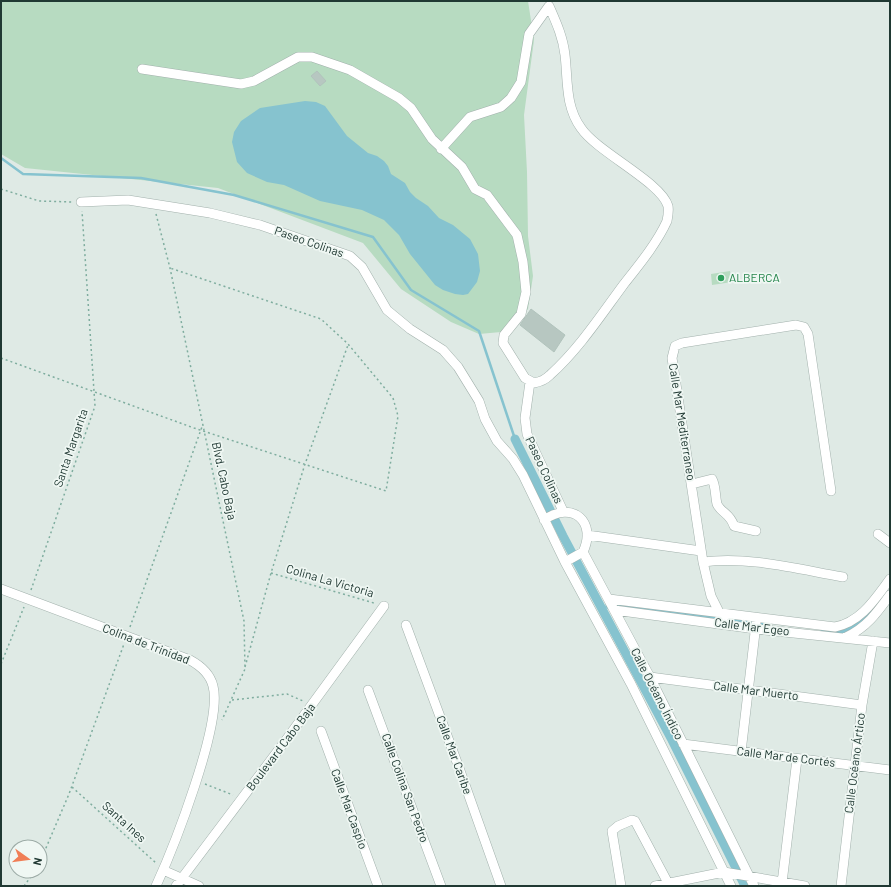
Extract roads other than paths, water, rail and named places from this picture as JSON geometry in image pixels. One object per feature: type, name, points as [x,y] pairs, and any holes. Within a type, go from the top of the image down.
[{"type":"street","points":[[441,149],[467,120],[474,115],[500,107],[518,88],[524,69],[530,34],[551,3]]},
{"type":"street","points":[[142,69],[241,84],[254,81],[298,57],[306,56],[343,66],[399,98],[411,108],[427,134],[441,149],[462,167],[475,189],[487,195],[517,235],[523,262],[526,292],[521,314],[504,334],[503,343],[525,378],[530,382],[538,382],[543,380],[569,356],[636,269],[663,228],[668,214],[668,207],[661,195],[589,138],[580,126],[572,110],[568,97],[565,54],[551,3]]},
{"type":"street","name":"Paseo Colinas","points":[[81,202],[128,200],[210,213],[260,225],[331,249],[350,256],[358,261],[387,310],[410,329],[443,350],[458,367],[479,401],[485,420],[497,441],[513,459],[522,475],[553,515]]},
{"type":"street","name":"Calle Mar Mediterraneo","points":[[725,624],[711,596],[703,562],[672,358],[675,346],[682,343],[796,325],[804,327],[808,334],[831,491]]},
{"type":"street","name":"Paseo Colinas","points":[[530,382],[525,418],[527,434],[553,515]]},
{"type":"street","points":[[692,484],[708,478],[712,479],[718,504],[722,510],[730,516],[734,526],[756,531]]},
{"type":"street","points":[[553,515],[570,512],[579,517],[587,535]]},
{"type":"street","name":"Calle Océano Índico","points":[[553,515],[574,557],[631,684],[731,886]]},
{"type":"street","points":[[878,534],[890,542]]},
{"type":"street","points":[[587,535],[701,550]]},
{"type":"street","points":[[574,557],[587,535]]},
{"type":"street","name":"Calle Océano Índico","points":[[574,557],[609,599],[650,677],[746,876],[754,886]]},
{"type":"street","points":[[703,562],[725,560],[751,562],[843,577]]},
{"type":"street","name":"Calle Mar Egeo","points":[[614,610],[725,624],[756,623],[835,627],[846,625],[864,612],[890,579]]},
{"type":"street","name":"Colina de Trinidad","points":[[1,589],[190,660],[201,667],[211,679],[215,698],[213,714],[195,781],[163,870]]},
{"type":"street","points":[[845,637],[858,632],[869,622],[890,595]]},
{"type":"street","name":"Calle Mar Egeo","points":[[609,599],[719,613],[756,623],[890,643]]},
{"type":"street","name":"Boulevard Cabo Baja","points":[[176,886],[312,705],[384,606]]},
{"type":"street","points":[[741,752],[756,623]]},
{"type":"street","name":"Calle Mar Caribe","points":[[406,625],[458,765],[500,886]]},
{"type":"street","name":"Calle Océano Ártico","points":[[841,886],[862,705],[873,641]]},
{"type":"street","name":"Calle Mar Muerto","points":[[650,677],[862,705]]},
{"type":"street","name":"Calle Colina San Pedro","points":[[368,690],[441,886]]},
{"type":"street","name":"Calle Mar Caspio","points":[[320,731],[378,886]]},
{"type":"street","name":"Calle Mar de Cortés","points":[[683,744],[890,770]]},
{"type":"street","points":[[782,883],[797,759]]},
{"type":"street","points":[[621,886],[612,830],[632,820],[635,821],[668,883]]},
{"type":"street","points":[[156,886],[163,870],[199,886]]},
{"type":"street","points":[[655,886],[725,872],[805,886]]},
{"type":"water","points":[[305,101],[316,102],[325,106],[347,136],[368,153],[377,156],[384,161],[391,174],[405,183],[410,192],[416,198],[428,206],[439,218],[453,225],[470,239],[478,254],[480,271],[477,282],[468,294],[455,294],[443,290],[435,285],[410,254],[399,235],[384,220],[362,210],[320,201],[284,185],[267,182],[247,173],[237,162],[232,142],[234,132],[241,121],[260,108]]},
{"type":"waterway","points":[[1,158],[23,174],[141,178],[234,195],[373,237],[411,290],[479,331],[515,439]]},
{"type":"waterway","points":[[515,439],[563,536],[672,740],[745,886]]},
{"type":"waterway","points":[[825,630],[842,629],[856,624],[878,601]]},
{"type":"waterway","points":[[610,605],[765,623]]},
{"type":"place","name":"ALBERCA","points":[[721,278]]}]
